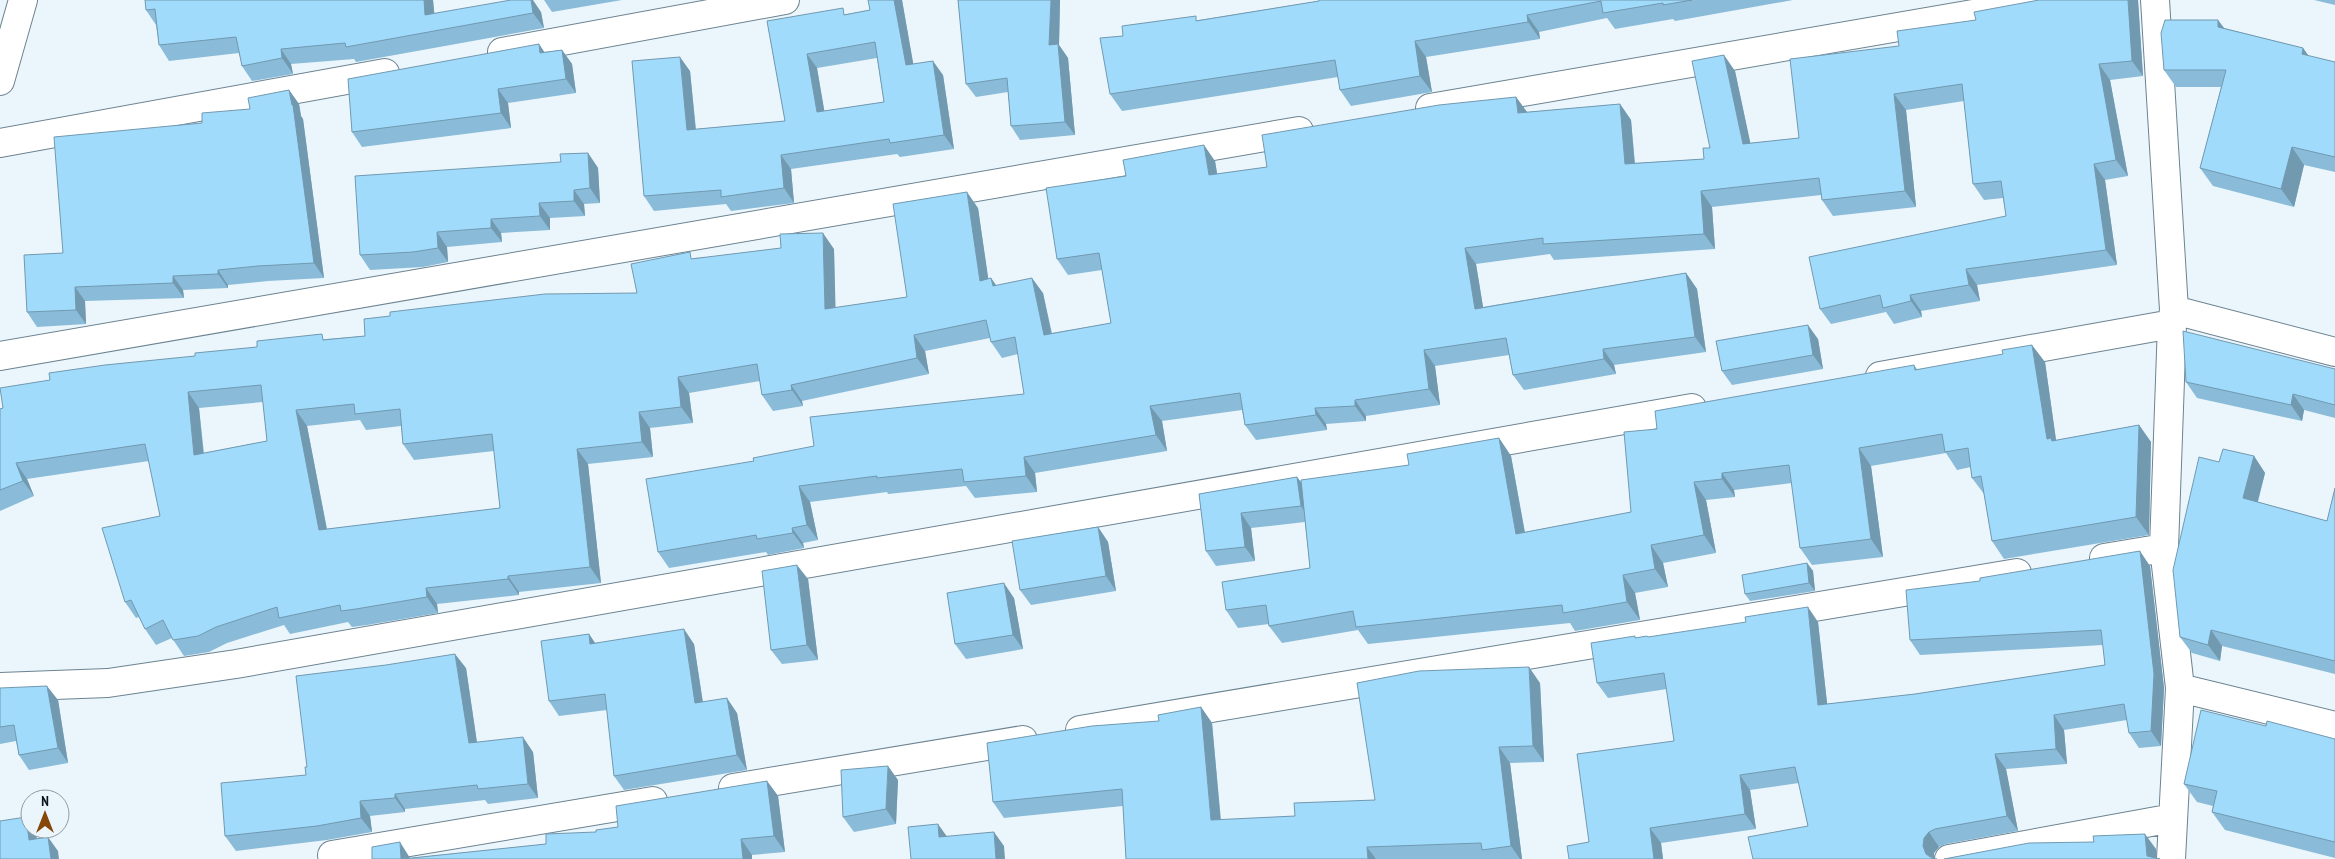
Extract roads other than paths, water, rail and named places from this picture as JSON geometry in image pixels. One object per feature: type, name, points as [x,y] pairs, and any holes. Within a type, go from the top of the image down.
[{"type":"street","points":[[0,81],[23,0]]},
{"type":"street","points":[[481,55],[785,0]]},
{"type":"street","points":[[1406,112],[2054,0]]},
{"type":"street","points":[[2155,0],[2173,317],[2164,548],[2180,688],[2171,859]]},
{"type":"street","points":[[0,143],[412,68]]},
{"type":"street","points":[[0,356],[1327,126]]},
{"type":"street","points":[[1857,380],[2173,317],[2335,352]]},
{"type":"street","points":[[0,687],[108,683],[236,664],[1720,404]]},
{"type":"street","points":[[2076,563],[2164,548]]},
{"type":"street","points":[[706,793],[2046,568]]},
{"type":"street","points":[[2180,688],[2335,726]]},
{"type":"street","points":[[332,855],[677,798]]},
{"type":"street","points":[[1949,859],[2173,818]]}]
